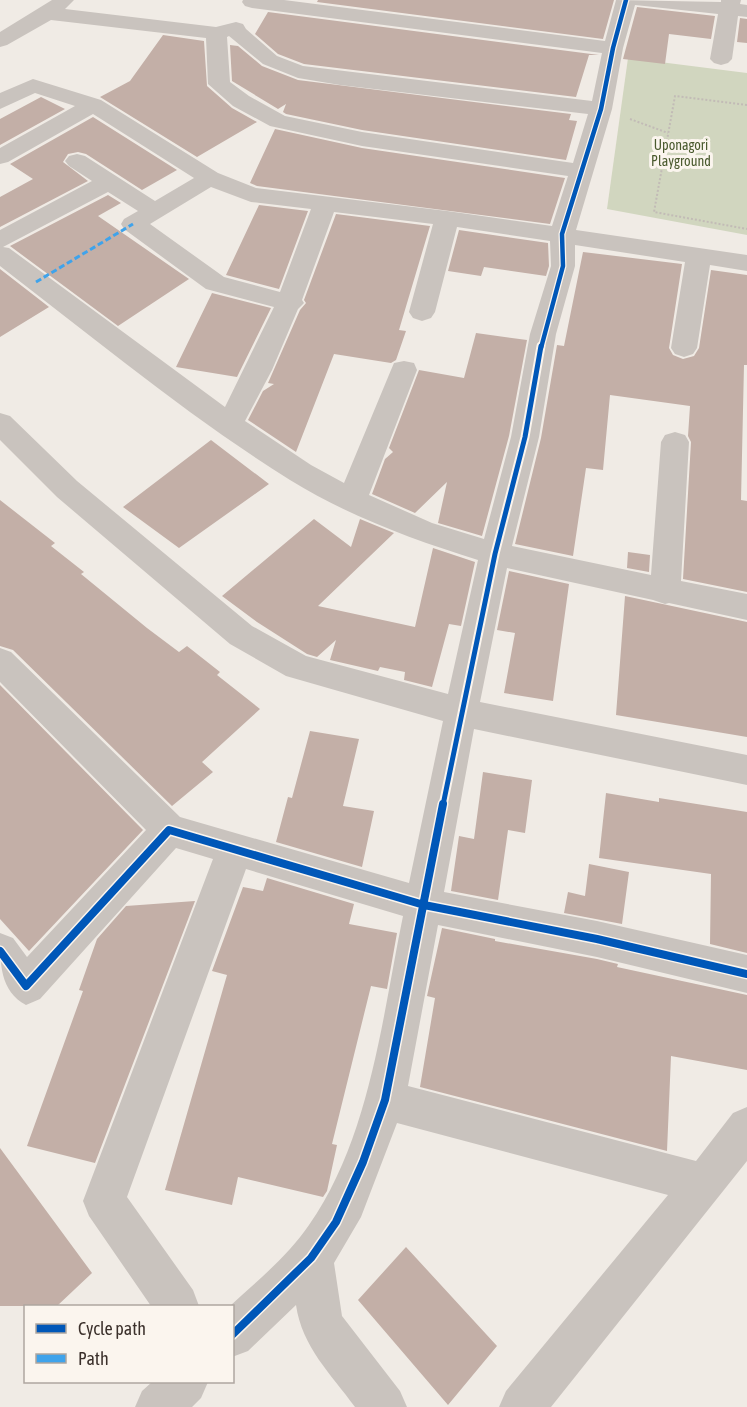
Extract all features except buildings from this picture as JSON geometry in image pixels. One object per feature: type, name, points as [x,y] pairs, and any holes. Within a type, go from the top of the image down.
[{"type":"street","points":[[234,1333],[311,1257],[344,1208],[365,1160],[385,1101],[461,712],[495,554],[525,436],[543,334],[563,266],[562,234],[601,109],[613,48],[626,0]]},
{"type":"street","points":[[637,0],[736,7],[721,59]]},
{"type":"street","points":[[225,32],[243,23],[252,1],[613,48]]},
{"type":"street","points":[[0,41],[56,6],[225,32],[270,60],[298,72],[340,79],[601,109]]},
{"type":"street","points":[[225,32],[219,84],[241,101],[278,121],[362,139],[582,171]]},
{"type":"street","points":[[0,102],[33,85],[93,105],[210,178],[251,195],[447,218],[747,263]]},
{"type":"street","points":[[0,157],[93,105]]},
{"type":"street","points":[[77,161],[155,211]]},
{"type":"street","points":[[210,178],[133,224],[215,283],[291,303]]},
{"type":"street","points":[[0,240],[109,182]]},
{"type":"street","points":[[229,424],[256,378],[291,303],[325,205]]},
{"type":"street","points":[[422,312],[447,218]]},
{"type":"street","points":[[0,254],[177,388],[301,473],[352,500],[422,531],[495,554],[747,608]]},
{"type":"street","points":[[684,348],[699,255]]},
{"type":"street","points":[[352,500],[404,370]]},
{"type":"street","points":[[0,423],[67,489],[241,635],[297,667],[461,712],[747,770]]},
{"type":"street","points":[[665,592],[675,442]]},
{"type":"street","points":[[0,661],[169,830],[424,904],[597,939],[747,974]]},
{"type":"street","points":[[0,951],[26,986],[169,830]]},
{"type":"street","points":[[176,1305],[104,1201],[235,849]]},
{"type":"street","points":[[385,1101],[704,1184]]},
{"type":"street","points":[[522,1407],[704,1184],[747,1127]]},
{"type":"street","points":[[311,1257],[321,1325],[384,1407]]},
{"type":"street","points":[[158,1407],[184,1383]]},
{"type":"path","points":[[747,105],[675,96],[654,212],[747,229]]},
{"type":"green space","name":"Uponagori Playground","points":[[628,58],[747,73],[747,235],[607,209]]},
{"type":"marked path","points":[[36,282],[133,224]]},
{"type":"cycle path","points":[[234,1333],[293,1278],[311,1258],[336,1222],[355,1182],[385,1100],[461,712],[495,554],[525,437],[543,334],[563,266],[562,234],[601,109],[613,48],[626,0]]},
{"type":"cycle path","points":[[0,951],[26,986],[169,830],[424,905],[597,939],[747,974]]}]
